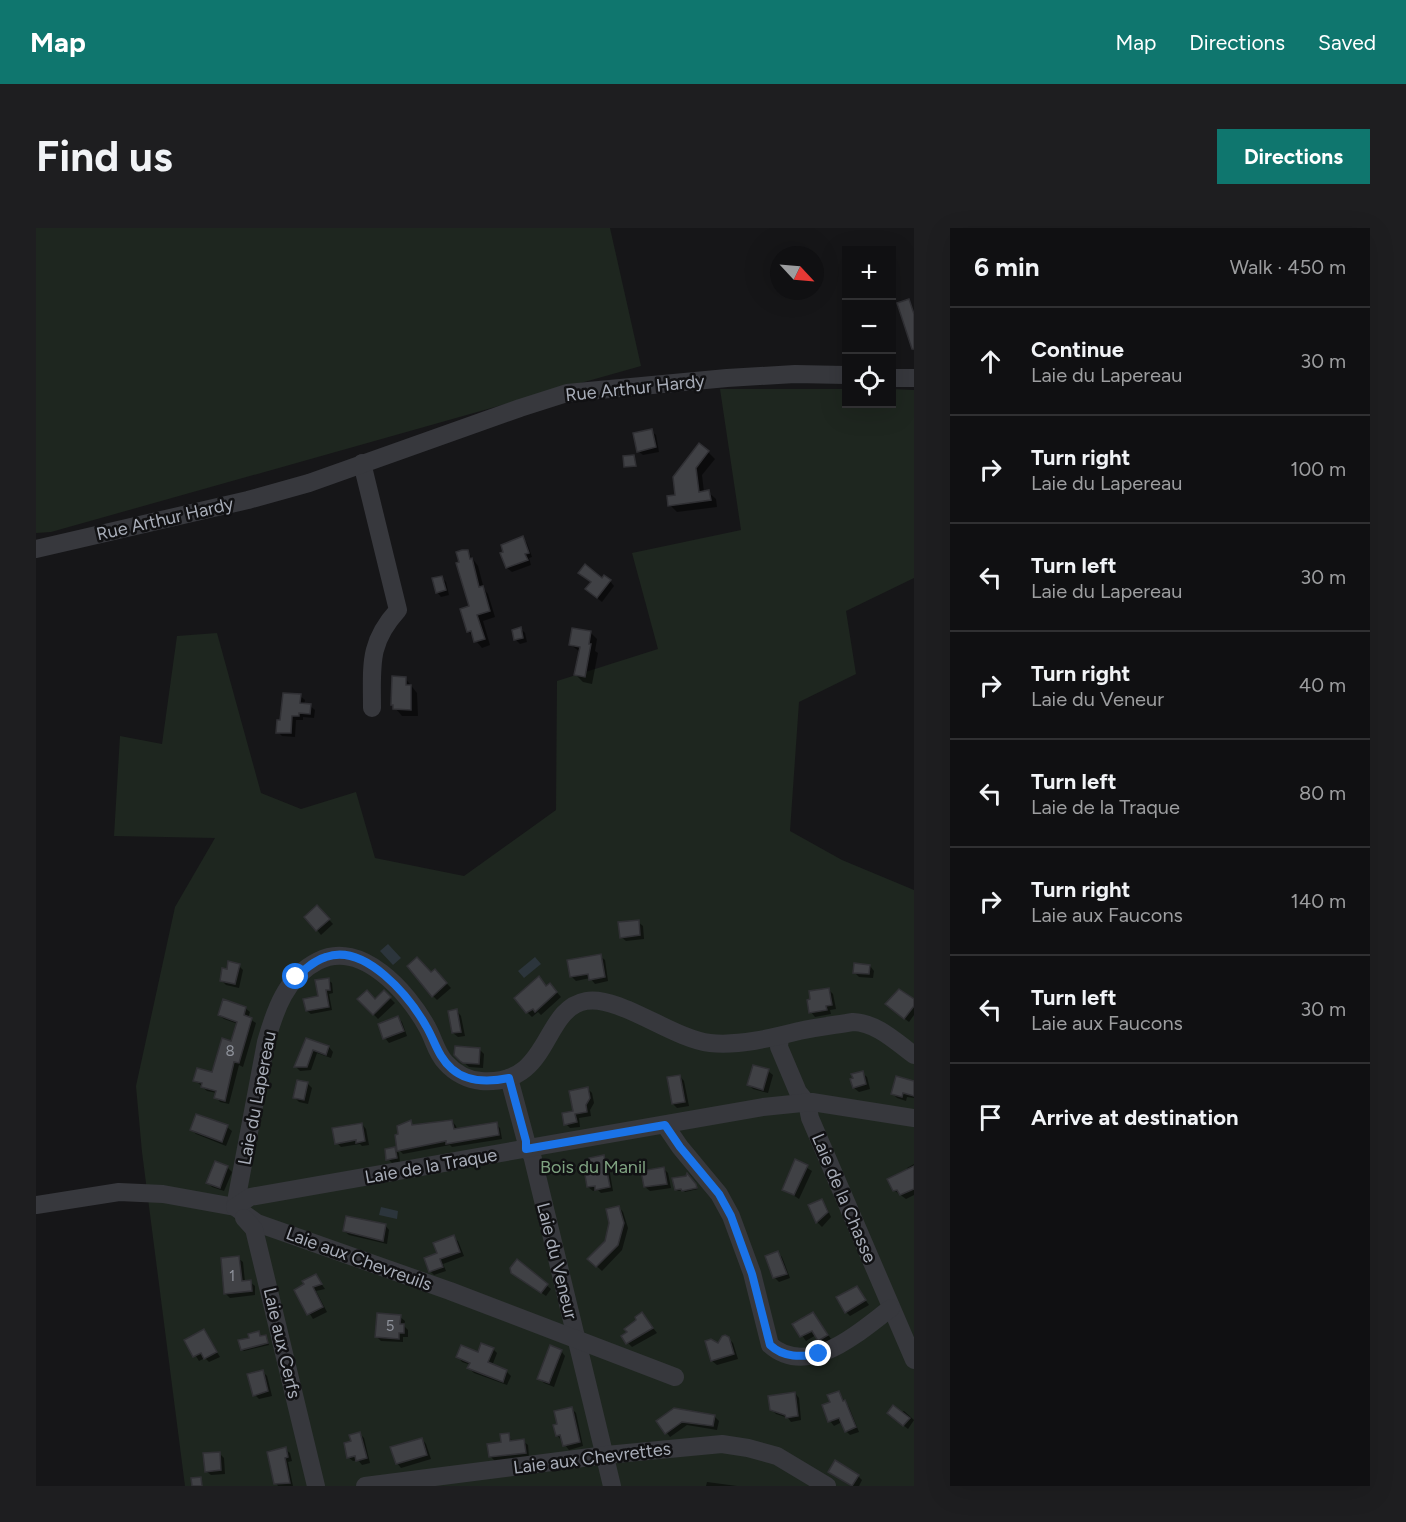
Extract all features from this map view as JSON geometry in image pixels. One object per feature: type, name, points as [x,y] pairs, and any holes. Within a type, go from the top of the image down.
[{"type":"street","name":"Rue Arthur Hardy","points":[[36,549],[248,500],[309,483],[567,393],[727,378],[795,374],[842,375]]},
{"type":"street","points":[[896,378],[914,378]]},
{"type":"street","points":[[362,463],[399,610],[389,620],[379,636],[373,652],[372,708]]},
{"type":"street","name":"Laie du Lapereau","points":[[235,1208],[266,1042],[273,1018],[286,990],[296,977],[326,956],[340,954],[353,956],[382,973],[417,1012],[427,1027],[440,1057],[454,1071],[480,1081],[509,1078]]},
{"type":"street","points":[[509,1078],[525,1069],[537,1056],[566,1012],[588,1000],[609,1003],[708,1043],[740,1042],[853,1022],[866,1023],[884,1032],[914,1055]]},
{"type":"street","name":"Laie de la Chasse","points":[[780,1036],[779,1047],[788,1071],[798,1092],[807,1103],[810,1118],[914,1360]]},
{"type":"street","name":"Laie du Veneur","points":[[509,1078],[526,1141],[526,1149],[532,1155],[612,1486]]},
{"type":"street","name":"Laie de la Traque","points":[[235,1208],[250,1197],[763,1107],[807,1103],[914,1118]]},
{"type":"street","points":[[665,1125],[686,1155],[719,1194],[731,1216],[752,1274],[770,1345],[776,1351],[787,1355],[804,1356],[832,1350],[891,1308]]},
{"type":"street","name":"Laie aux Chevreuils","points":[[36,1205],[102,1194],[130,1192],[163,1194],[235,1208],[257,1223],[439,1287],[675,1377]]},
{"type":"street","name":"Laie aux Cerfs","points":[[235,1208],[254,1228],[316,1486]]},
{"type":"street","name":"Laie aux Chevrettes","points":[[365,1486],[606,1455],[722,1444],[777,1456],[827,1486]]},
{"type":"green space","points":[[36,228],[610,228],[641,366],[51,532],[36,533]]},
{"type":"green space","name":"Bois du Manil","points":[[720,389],[842,389],[842,408],[896,408],[896,389],[914,390],[914,578],[846,611],[856,674],[799,702],[790,831],[842,860],[914,890],[914,1486],[185,1486],[142,1152],[136,1086],[175,907],[215,838],[114,836],[120,736],[162,744],[177,636],[217,633],[261,793],[301,809],[356,792],[375,858],[464,876],[556,810],[557,681],[658,649],[632,553],[741,530]]},
{"type":"shaded area","points":[[388,944],[401,958],[393,965],[380,951]]},
{"type":"shaded area","points":[[535,957],[541,964],[524,978],[518,971]]},
{"type":"shaded area","points":[[381,1207],[398,1211],[397,1219],[379,1215]]},
{"type":"building","points":[[909,299],[914,314],[914,349],[912,349],[897,303]]},
{"type":"building","points":[[652,429],[656,447],[637,452],[633,433]]},
{"type":"building","points":[[699,443],[709,451],[696,468],[699,492],[709,490],[711,500],[668,506],[667,496],[675,495],[673,477]]},
{"type":"building","points":[[634,455],[636,466],[624,467],[623,456]]},
{"type":"building","points":[[523,536],[529,553],[525,554],[528,560],[506,568],[500,553],[503,552],[501,545]]},
{"type":"building","points":[[468,550],[470,559],[472,558],[479,587],[483,586],[490,611],[477,615],[485,639],[474,642],[471,631],[467,632],[460,609],[469,606],[456,563],[459,562],[456,552]]},
{"type":"building","points":[[585,564],[602,578],[604,575],[611,580],[597,598],[585,589],[591,582],[578,573]]},
{"type":"building","points":[[442,576],[446,590],[436,593],[432,578]]},
{"type":"building","points":[[521,627],[523,638],[514,640],[512,630]]},
{"type":"building","points":[[572,628],[591,631],[585,677],[574,675],[580,647],[569,645]]},
{"type":"building","points":[[392,676],[406,677],[406,685],[411,685],[411,710],[393,709],[391,705]]},
{"type":"building","points":[[283,693],[301,694],[300,703],[311,704],[310,714],[299,713],[299,716],[292,716],[291,733],[276,733]]},
{"type":"building","points":[[317,905],[330,919],[316,931],[304,917]]},
{"type":"building","points":[[639,920],[640,935],[620,938],[618,922]]},
{"type":"building","points":[[601,954],[605,977],[589,980],[588,974],[570,977],[567,960]]},
{"type":"building","points":[[417,957],[431,972],[435,969],[447,983],[432,997],[407,966]]},
{"type":"building","points":[[228,961],[240,964],[235,984],[220,981],[222,968],[227,969]]},
{"type":"building","points":[[854,963],[870,965],[869,974],[853,973]]},
{"type":"building","points":[[539,976],[546,986],[550,983],[557,992],[535,1012],[533,1009],[526,1013],[514,998]]},
{"type":"building","points":[[329,978],[330,990],[326,990],[329,1007],[306,1011],[303,999],[318,996],[315,980]]},
{"type":"building","points":[[829,988],[832,1005],[826,1006],[827,1010],[809,1013],[807,1000],[810,999],[809,991]]},
{"type":"building","points":[[899,989],[914,999],[914,1006],[904,1019],[885,1004]]},
{"type":"building","points":[[367,990],[375,999],[384,990],[391,997],[373,1015],[357,999]]},
{"type":"building","points":[[223,999],[246,1007],[244,1015],[252,1018],[239,1063],[234,1062],[225,1101],[214,1098],[216,1091],[201,1087],[202,1083],[193,1081],[197,1068],[212,1072],[222,1038],[231,1041],[237,1022],[218,1015]]},
{"type":"building","points":[[457,1009],[461,1032],[452,1033],[448,1011]]},
{"type":"building","points":[[398,1016],[404,1031],[383,1039],[378,1024]]},
{"type":"building","points":[[306,1038],[329,1046],[326,1055],[313,1050],[307,1067],[294,1067]]},
{"type":"building","points":[[455,1046],[480,1048],[479,1064],[460,1061],[454,1055]]},
{"type":"building","points":[[753,1065],[769,1069],[763,1090],[747,1085]]},
{"type":"building","points":[[863,1071],[866,1084],[853,1088],[851,1074]]},
{"type":"building","points":[[680,1075],[685,1102],[672,1104],[667,1077]]},
{"type":"building","points":[[896,1076],[914,1081],[914,1096],[903,1093],[902,1097],[891,1094]]},
{"type":"building","points":[[297,1080],[308,1082],[304,1100],[293,1098]]},
{"type":"building","points":[[588,1087],[590,1098],[586,1105],[587,1112],[575,1114],[577,1122],[564,1125],[562,1113],[573,1111],[569,1091]]},
{"type":"building","points":[[196,1114],[228,1125],[222,1142],[190,1130]]},
{"type":"building","points":[[411,1120],[412,1125],[452,1120],[454,1129],[497,1122],[499,1135],[446,1144],[446,1141],[397,1151],[395,1135],[398,1134],[397,1126]]},
{"type":"building","points":[[362,1123],[365,1141],[356,1143],[356,1140],[335,1144],[332,1128]]},
{"type":"building","points":[[395,1147],[397,1158],[386,1160],[385,1149]]},
{"type":"building","points":[[604,1155],[610,1187],[595,1190],[595,1186],[587,1187],[585,1175],[591,1166],[589,1158]]},
{"type":"building","points":[[795,1159],[808,1165],[794,1195],[782,1190]]},
{"type":"building","points":[[215,1161],[228,1166],[220,1188],[206,1183]]},
{"type":"building","points":[[914,1166],[914,1189],[900,1195],[897,1190],[893,1191],[887,1179]]},
{"type":"building","points":[[664,1167],[667,1184],[644,1187],[641,1171]]},
{"type":"building","points":[[687,1173],[697,1188],[675,1190],[672,1178],[686,1176]]},
{"type":"building","points":[[822,1199],[828,1212],[816,1223],[808,1205]]},
{"type":"building","points":[[619,1206],[624,1223],[618,1245],[596,1267],[587,1259],[605,1241],[609,1223],[606,1209]]},
{"type":"building","points":[[346,1216],[386,1224],[383,1241],[343,1231]]},
{"type":"building","points":[[454,1235],[460,1252],[440,1259],[443,1267],[429,1272],[424,1258],[437,1253],[433,1243]]},
{"type":"building","points":[[778,1251],[787,1274],[773,1278],[765,1256]]},
{"type":"building","points":[[239,1256],[242,1281],[251,1280],[252,1291],[224,1294],[221,1258]]},
{"type":"building","points":[[517,1259],[548,1284],[541,1293],[511,1273],[510,1268]]},
{"type":"building","points":[[316,1274],[322,1284],[313,1287],[323,1307],[307,1315],[294,1290],[304,1284],[302,1281]]},
{"type":"building","points":[[857,1286],[866,1300],[845,1313],[836,1297]]},
{"type":"building","points":[[642,1312],[653,1328],[626,1344],[621,1336],[627,1332],[624,1329]]},
{"type":"building","points":[[813,1312],[828,1335],[818,1341],[812,1331],[800,1337],[792,1324]]},
{"type":"building","points":[[377,1313],[401,1315],[400,1324],[404,1324],[404,1333],[399,1333],[399,1339],[375,1337]]},
{"type":"building","points":[[204,1329],[217,1352],[204,1359],[201,1353],[193,1357],[184,1340]]},
{"type":"building","points":[[259,1331],[260,1336],[266,1335],[268,1343],[241,1350],[238,1340],[249,1338],[248,1334]]},
{"type":"building","points":[[725,1335],[729,1337],[734,1354],[711,1361],[705,1341],[711,1339],[718,1343]]},
{"type":"building","points":[[481,1343],[494,1348],[488,1362],[507,1370],[503,1382],[467,1368],[470,1363],[456,1357],[461,1345],[478,1352]]},
{"type":"building","points":[[550,1345],[562,1350],[549,1383],[537,1379]]},
{"type":"building","points":[[263,1370],[268,1391],[253,1396],[247,1374]]},
{"type":"building","points":[[839,1391],[856,1427],[845,1432],[839,1418],[828,1422],[822,1405],[830,1402],[827,1395]]},
{"type":"building","points":[[795,1392],[798,1416],[786,1418],[785,1415],[770,1410],[768,1396]]},
{"type":"building","points":[[893,1405],[910,1418],[903,1426],[887,1413]]},
{"type":"building","points":[[572,1407],[580,1442],[563,1446],[560,1435],[556,1436],[553,1425],[557,1424],[554,1411]]},
{"type":"building","points":[[674,1408],[715,1415],[713,1426],[682,1422],[665,1434],[656,1421]]},
{"type":"building","points":[[360,1432],[367,1458],[356,1461],[355,1456],[347,1458],[344,1443],[351,1441],[349,1435]]},
{"type":"building","points":[[509,1433],[510,1441],[524,1439],[526,1453],[489,1457],[487,1444],[501,1442],[500,1434]]},
{"type":"building","points":[[422,1438],[427,1455],[396,1464],[390,1447]]},
{"type":"building","points":[[286,1447],[288,1457],[285,1458],[290,1483],[274,1484],[267,1452]]},
{"type":"building","points":[[220,1452],[221,1470],[205,1472],[203,1453]]},
{"type":"building","points":[[835,1460],[859,1475],[852,1486],[828,1472]]},
{"type":"building","points":[[201,1477],[202,1486],[192,1486],[191,1478]]},
{"type":"route","points":[[296,977],[326,956],[340,954],[353,956],[382,973],[417,1012],[427,1027],[440,1057],[454,1071],[480,1081],[509,1078],[526,1141],[526,1149],[665,1125],[719,1194],[731,1216],[760,1300],[770,1345],[776,1351],[787,1355],[819,1354]]}]
